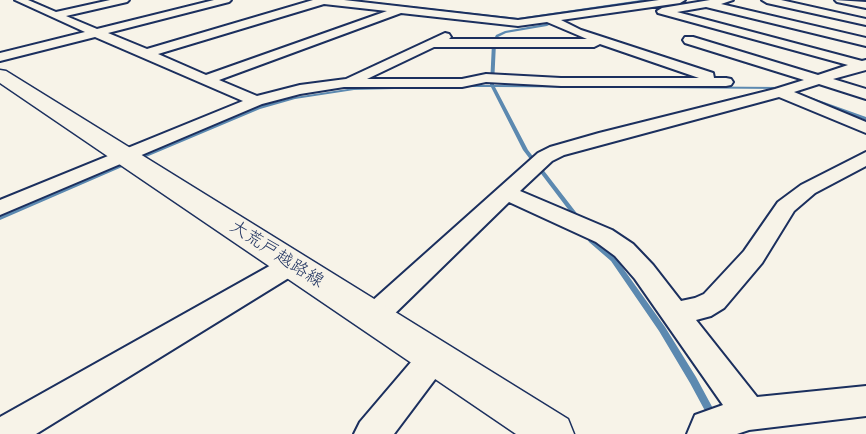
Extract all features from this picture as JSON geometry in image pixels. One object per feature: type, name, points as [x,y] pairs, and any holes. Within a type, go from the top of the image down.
[{"type":"main road","name":"大荒戸越路線","points":[[0,75],[553,434]]},
{"type":"street","points":[[20,0],[256,101]]},
{"type":"street","points":[[55,15],[124,0]]},
{"type":"street","points":[[0,57],[226,0]]},
{"type":"street","points":[[318,0],[510,23],[680,0]]},
{"type":"street","points":[[728,0],[662,11],[865,65]]},
{"type":"street","points":[[767,0],[866,22]]},
{"type":"street","points":[[840,0],[866,5]]},
{"type":"street","points":[[144,54],[323,1]]},
{"type":"street","points":[[708,4],[866,42]]},
{"type":"street","points":[[205,80],[402,9]]},
{"type":"street","points":[[344,83],[460,31],[482,19]]},
{"type":"street","points":[[549,19],[607,42],[763,95]]},
{"type":"street","points":[[724,28],[684,42],[866,94]]},
{"type":"street","points":[[432,43],[607,42]]},
{"type":"street","points":[[646,55],[663,49]]},
{"type":"street","points":[[372,318],[533,166],[557,151],[780,92],[865,65]]},
{"type":"street","points":[[0,208],[256,101],[277,95],[344,83],[462,83],[486,78],[561,82],[726,82]]},
{"type":"street","points":[[780,92],[866,128]]},
{"type":"street","points":[[674,313],[701,308],[714,301],[752,256],[786,207],[808,189],[866,158]]},
{"type":"street","points":[[506,193],[604,236],[624,250],[674,313],[749,414]]},
{"type":"street","points":[[4,434],[291,265]]},
{"type":"street","points":[[372,434],[434,357]]},
{"type":"street","points":[[705,434],[707,427],[749,414],[866,401]]},
{"type":"waterway","points":[[349,0],[518,19],[647,0]]},
{"type":"waterway","points":[[492,86],[494,43],[497,36],[505,32],[546,25],[556,20]]},
{"type":"waterway","points":[[459,86],[492,86]]},
{"type":"waterway","points":[[492,86],[782,88],[866,119]]},
{"type":"waterway","points":[[492,86],[526,150],[579,220]]},
{"type":"waterway","points":[[137,159],[258,108],[295,98],[354,89],[434,87]]},
{"type":"waterway","points":[[0,218],[127,163]]},
{"type":"waterway","points":[[587,233],[591,240],[613,259],[662,329],[713,417]]}]
